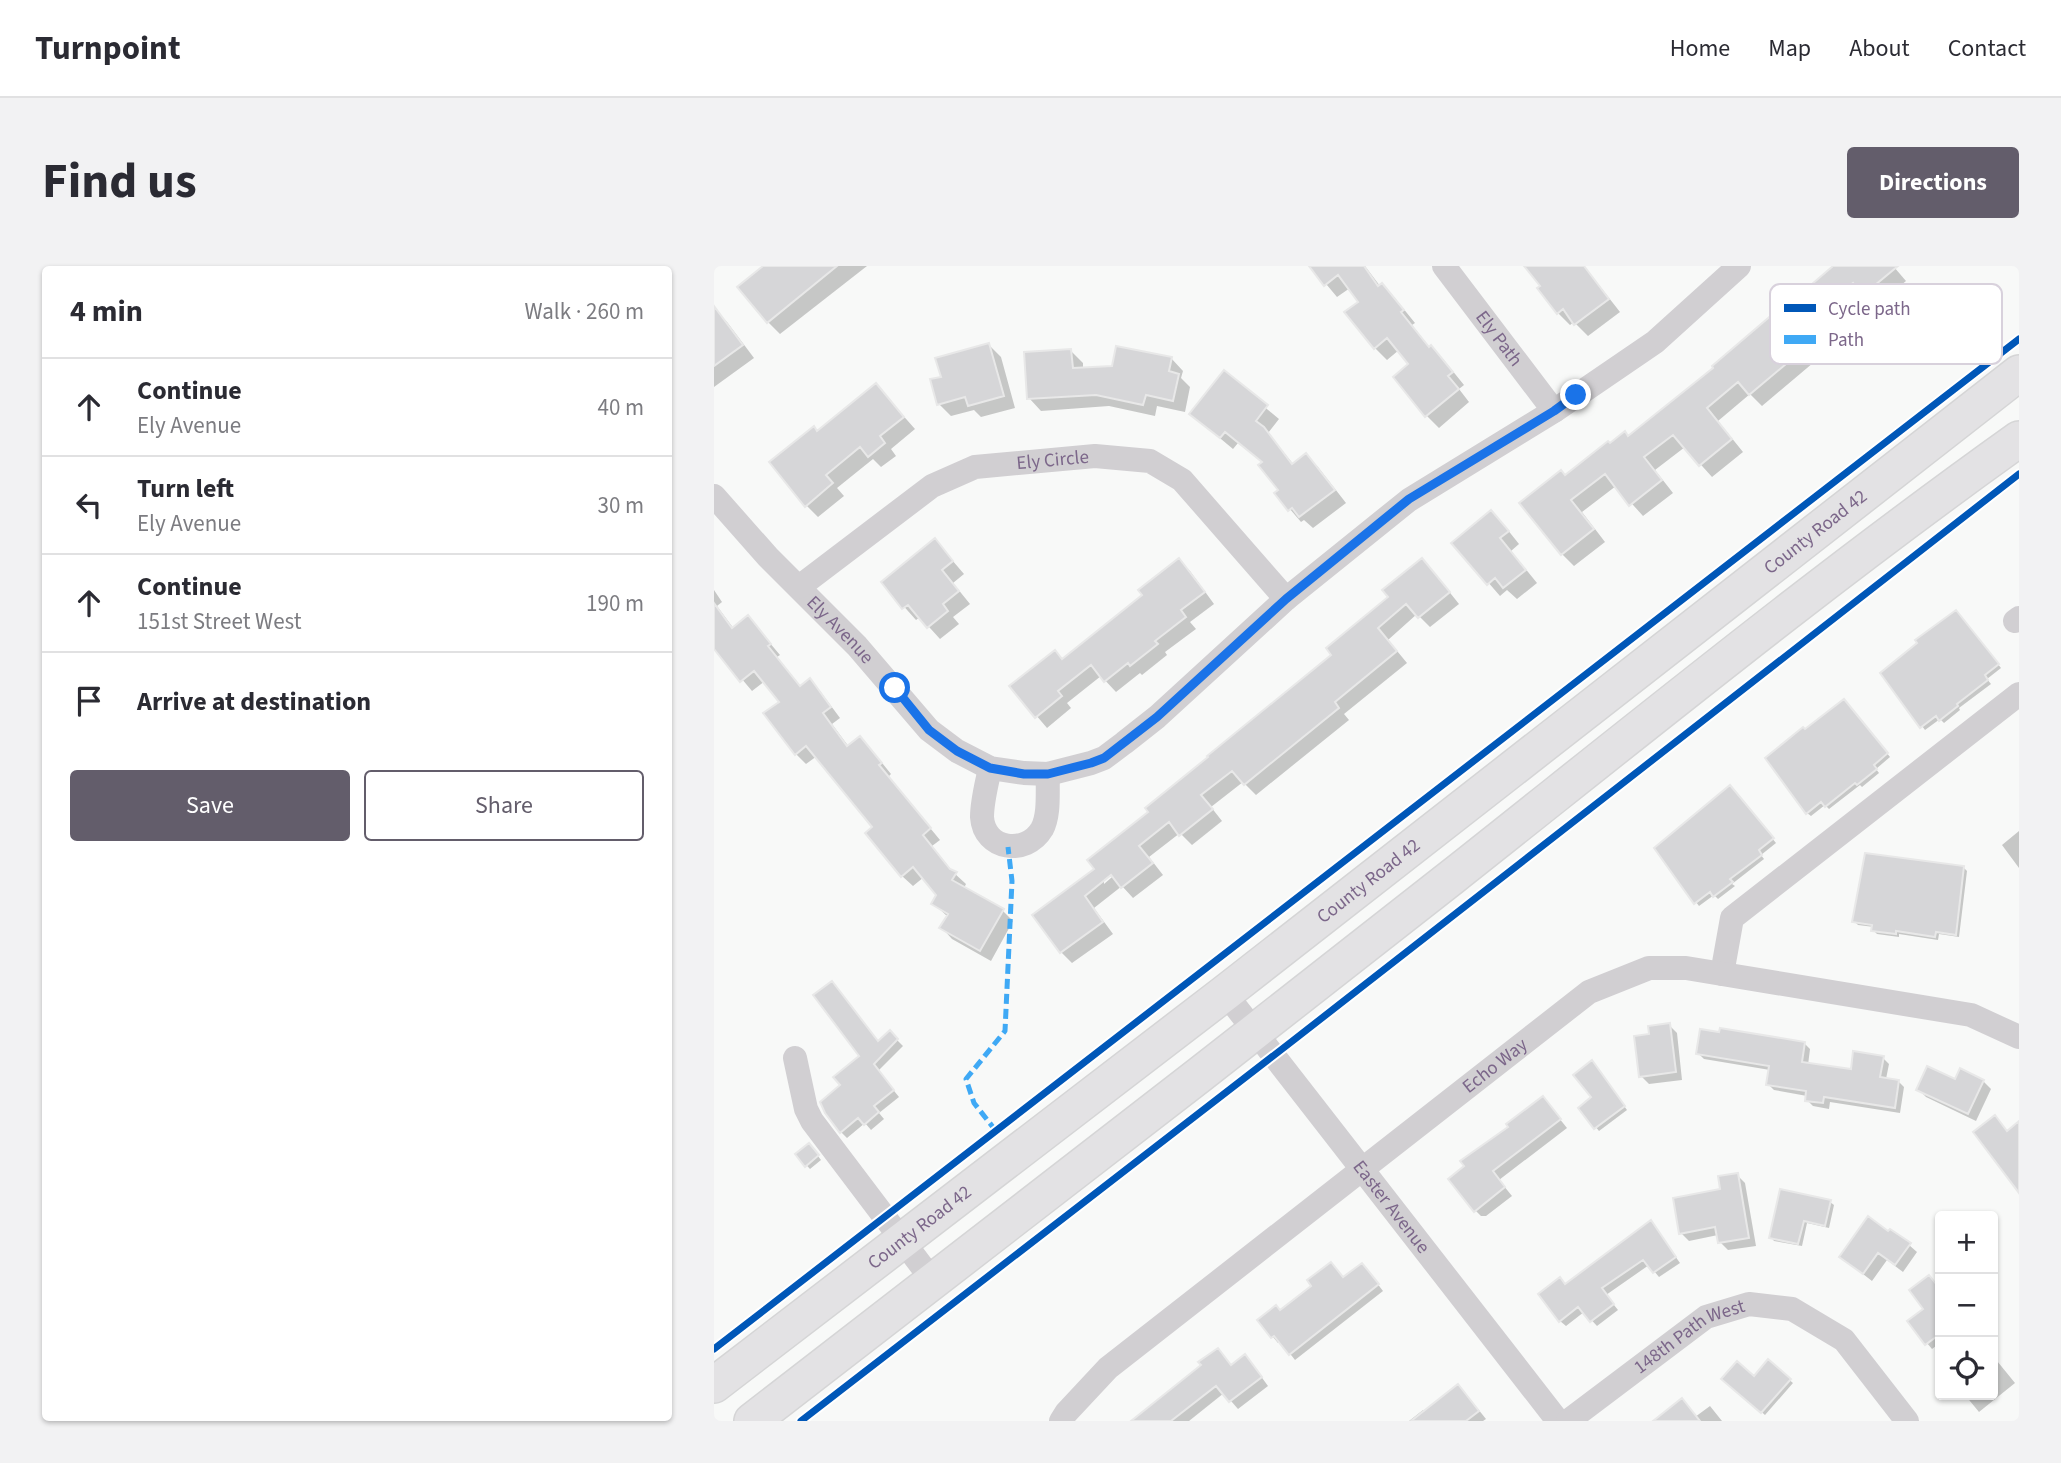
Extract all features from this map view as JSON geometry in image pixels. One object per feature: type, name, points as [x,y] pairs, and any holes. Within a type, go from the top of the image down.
[{"type":"highway","name":"County Road 42","points":[[714,1385],[1225,993],[2019,373]]},
{"type":"highway","points":[[1942,494],[1960,471],[2019,416]]},
{"type":"highway","points":[[752,1421],[1256,1032],[1742,649],[1942,494],[2019,439]]},
{"type":"street","name":"Ely Path","points":[[1444,266],[1554,411]]},
{"type":"street","name":"Ely Avenue","points":[[714,496],[768,557],[865,654],[929,730],[957,751],[990,768],[1024,774],[1048,774],[1104,758],[1157,717],[1286,599],[1409,499],[1554,411],[1655,342],[1739,266]]},
{"type":"street","name":"Ely Circle","points":[[799,587],[932,486],[975,467],[1095,456],[1150,461],[1182,480],[1286,599]]},
{"type":"street","points":[[1722,974],[1732,918],[2019,694]]},
{"type":"street","points":[[990,768],[982,817],[985,830],[997,842],[1008,847],[1021,846],[1035,839],[1043,826],[1048,774]]},
{"type":"street","name":"Echo Way","points":[[1061,1421],[1108,1368],[1589,992],[1648,968],[1686,968],[1970,1015],[2019,1037]]},
{"type":"street","name":"Easter Avenue","points":[[1225,993],[1558,1421]]},
{"type":"street","points":[[795,1058],[806,1109],[812,1121],[933,1281]]},
{"type":"street","name":"148th Path West","points":[[1568,1421],[1706,1317],[1749,1304],[1792,1309],[1844,1340],[1907,1421]]},
{"type":"building","points":[[763,266],[837,266],[767,323],[737,287]]},
{"type":"building","points":[[1309,266],[1364,266],[1378,286],[1382,283],[1404,310],[1401,312],[1453,372],[1448,376],[1459,389],[1425,417],[1393,377],[1408,364],[1387,338],[1374,349],[1344,312],[1358,302],[1338,275],[1324,286]]},
{"type":"building","points":[[1524,266],[1584,266],[1609,299],[1574,325],[1563,309],[1557,314]]},
{"type":"building","points":[[1833,266],[1898,266],[1876,284],[1812,284]]},
{"type":"building","points":[[714,306],[743,345],[714,366]]},
{"type":"building","points":[[1770,316],[1770,364],[1786,364],[1749,395],[1738,382],[1707,408],[1732,439],[1699,466],[1673,435],[1644,457],[1662,480],[1629,506],[1605,474],[1571,500],[1594,529],[1561,555],[1519,503],[1561,470],[1565,475],[1608,441],[1610,443],[1625,431],[1628,436],[1713,368],[1712,366]]},
{"type":"building","points":[[989,343],[1004,396],[968,406],[965,397],[937,405],[930,379],[941,377],[935,358]]},
{"type":"building","points":[[1116,346],[1172,357],[1169,371],[1179,374],[1173,401],[1146,395],[1143,405],[1096,395],[1027,399],[1024,352],[1071,349],[1073,368],[1112,366]]},
{"type":"building","points":[[1224,370],[1268,405],[1256,421],[1264,427],[1292,464],[1306,453],[1335,490],[1299,517],[1292,508],[1288,511],[1274,493],[1278,490],[1258,465],[1262,462],[1225,432],[1220,438],[1189,414]]},
{"type":"building","points":[[876,383],[904,417],[880,436],[885,443],[868,457],[860,447],[826,475],[833,483],[805,507],[769,462],[814,426],[817,431]]},
{"type":"building","points":[[1491,510],[1509,531],[1500,538],[1526,570],[1503,588],[1495,578],[1487,585],[1451,543]]},
{"type":"building","points":[[935,538],[953,561],[942,570],[959,591],[943,604],[948,611],[927,628],[908,605],[902,609],[881,582]]},
{"type":"building","points":[[1179,558],[1205,592],[1181,610],[1186,617],[1155,641],[1158,644],[1104,682],[1091,665],[1058,691],[1062,696],[1035,718],[1009,686],[1055,650],[1062,659],[1142,595],[1138,590]]},
{"type":"building","points":[[1422,558],[1450,592],[1418,618],[1406,604],[1378,628],[1397,651],[1335,702],[1339,708],[1244,785],[1232,771],[1201,795],[1213,809],[1179,836],[1169,822],[1139,846],[1153,863],[1121,888],[1111,875],[1085,896],[1103,922],[1060,953],[1032,915],[1094,869],[1087,860],[1148,812],[1145,808],[1331,655],[1326,648],[1388,597],[1382,590]]},
{"type":"building","points":[[714,603],[732,628],[748,615],[771,644],[768,646],[800,686],[810,678],[831,707],[823,713],[847,746],[860,736],[882,763],[879,765],[931,828],[923,835],[950,869],[957,872],[952,880],[1004,909],[980,951],[939,928],[948,914],[931,904],[936,895],[913,867],[901,877],[865,833],[872,827],[806,746],[795,755],[763,713],[779,702],[754,671],[740,682],[714,649]]},
{"type":"building","points":[[1956,610],[1999,664],[1985,675],[1988,680],[1957,704],[1958,706],[1939,721],[1936,716],[1920,728],[1880,673],[1917,643],[1915,640]]},
{"type":"building","points":[[1844,699],[1888,753],[1874,765],[1877,769],[1857,785],[1855,783],[1825,807],[1821,802],[1806,814],[1765,758]]},
{"type":"building","points":[[1730,785],[1774,838],[1759,850],[1762,855],[1730,879],[1733,882],[1713,897],[1710,892],[1694,904],[1654,848]]},
{"type":"building","points":[[1865,853],[1964,866],[1956,935],[1936,932],[1935,937],[1896,931],[1896,934],[1871,931],[1872,925],[1852,922]]},
{"type":"building","points":[[832,981],[878,1041],[890,1030],[898,1039],[874,1064],[894,1090],[874,1106],[879,1112],[864,1125],[858,1118],[840,1133],[820,1102],[840,1085],[833,1077],[859,1056],[813,995]]},
{"type":"building","points":[[1670,1023],[1676,1072],[1639,1077],[1634,1036],[1649,1034],[1648,1026]]},
{"type":"building","points":[[1720,1028],[1805,1042],[1802,1062],[1851,1069],[1853,1051],[1884,1056],[1880,1077],[1899,1080],[1895,1108],[1824,1097],[1823,1103],[1805,1101],[1806,1091],[1766,1085],[1769,1066],[1696,1054],[1700,1029],[1719,1032]]},
{"type":"building","points":[[1592,1060],[1625,1106],[1594,1129],[1578,1108],[1591,1097],[1573,1075]]},
{"type":"building","points":[[1927,1066],[1955,1079],[1960,1068],[1984,1080],[1968,1114],[1916,1090]]},
{"type":"building","points":[[1543,1096],[1561,1119],[1493,1171],[1505,1187],[1474,1212],[1448,1179],[1464,1166],[1460,1161],[1508,1127],[1506,1124]]},
{"type":"building","points":[[1995,1115],[2007,1131],[2019,1121],[2019,1193],[1973,1132]]},
{"type":"building","points":[[809,1143],[819,1155],[805,1167],[795,1154]]},
{"type":"building","points":[[1738,1173],[1749,1238],[1718,1243],[1715,1227],[1679,1234],[1673,1198],[1720,1189],[1718,1176]]},
{"type":"building","points":[[1780,1189],[1831,1200],[1825,1226],[1804,1221],[1798,1244],[1769,1238]]},
{"type":"building","points":[[1868,1216],[1911,1243],[1895,1265],[1878,1253],[1863,1274],[1839,1257]]},
{"type":"building","points":[[1651,1220],[1676,1257],[1653,1273],[1643,1260],[1602,1288],[1614,1304],[1590,1322],[1578,1307],[1559,1322],[1538,1294],[1560,1277],[1565,1284]]},
{"type":"building","points":[[1331,1262],[1343,1277],[1362,1263],[1379,1284],[1289,1355],[1257,1320],[1276,1305],[1280,1310],[1311,1286],[1307,1280]]},
{"type":"building","points":[[1929,1275],[1935,1283],[1935,1338],[1925,1345],[1907,1321],[1923,1309],[1909,1290]]},
{"type":"building","points":[[1218,1348],[1231,1365],[1245,1354],[1262,1377],[1229,1402],[1216,1386],[1171,1421],[1131,1421],[1201,1365],[1198,1362]]},
{"type":"building","points":[[1768,1359],[1791,1379],[1761,1413],[1721,1379],[1737,1361],[1754,1376]]},
{"type":"building","points":[[1458,1384],[1479,1411],[1466,1421],[1411,1421]]},
{"type":"building","points":[[1682,1398],[1700,1421],[1653,1421]]},
{"type":"marked path","points":[[996,1131],[974,1103],[966,1079],[1005,1031],[1012,881],[1008,847]]},
{"type":"cycle path","points":[[2002,352],[2019,339]]},
{"type":"cycle path","points":[[714,1349],[1987,364]]},
{"type":"cycle path","points":[[801,1421],[2019,474]]},
{"type":"route","points":[[895,688],[929,730],[957,751],[990,768],[1024,774],[1048,774],[1104,758],[1157,717],[1286,599],[1409,499],[1576,395]]}]
